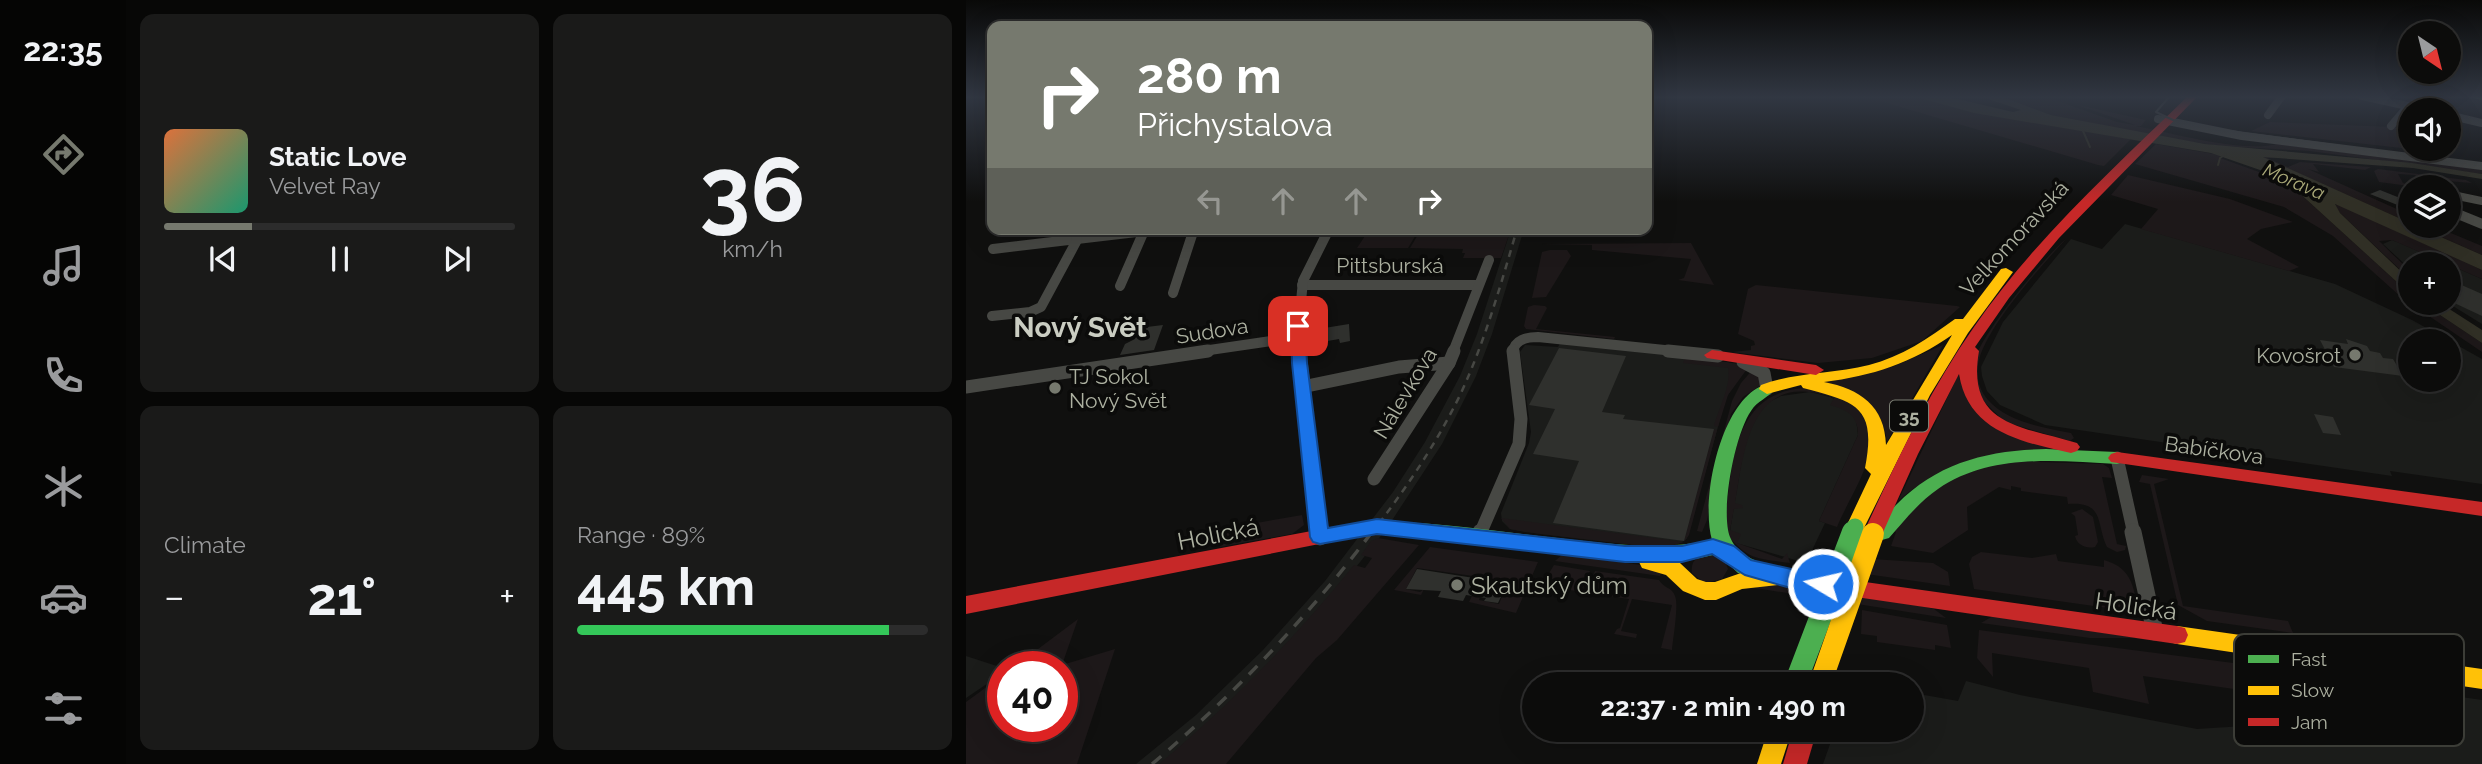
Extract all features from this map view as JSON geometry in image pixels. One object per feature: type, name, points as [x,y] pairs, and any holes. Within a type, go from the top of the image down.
[{"type":"main road","name":"35","points":[[2115,168],[2151,132]]},
{"type":"main road","name":"Velkomoravská","points":[[1800,672],[1855,527],[1921,394],[1975,311],[2020,257],[2115,168]]},
{"type":"main road","name":"Velkomoravská","points":[[1823,672],[1862,564],[1877,535],[1921,428],[1975,337],[2021,274],[2115,168]]},
{"type":"main road","points":[[1687,582],[1682,566],[1685,559],[1702,544],[1720,502],[1737,420],[1748,403],[1767,390],[1788,381],[1854,373],[1921,351],[1975,311]]},
{"type":"main road","points":[[1975,337],[1966,379],[1969,394],[1987,414],[2004,426],[2028,437],[2117,458]]},
{"type":"main road","points":[[1712,355],[1814,370],[1880,366]]},
{"type":"main road","points":[[1767,390],[1792,384],[1819,385],[1844,393],[1868,410],[1877,424],[1879,440],[1868,498]]},
{"type":"main road","points":[[1877,535],[1917,493],[1942,475],[1969,464],[2026,456],[2117,458]]},
{"type":"main road","name":"Babíčkova","points":[[2117,458],[2482,509]]},
{"type":"main road","points":[[1720,502],[1720,536],[1733,556],[1736,575],[1725,587]]},
{"type":"main road","name":"Holická","points":[[966,605],[1377,526],[1608,553],[1667,555],[1713,547],[1733,556],[1745,567],[1794,580],[2234,643]]},
{"type":"main road","name":"Holická","points":[[1608,553],[1669,567],[1687,582],[1705,591],[1749,580],[1794,580]]},
{"type":"main road","points":[[1769,764],[1776,742]]},
{"type":"main road","points":[[1796,764],[1802,742]]},
{"type":"street","points":[[2220,132],[2482,164]]},
{"type":"street","points":[[2461,196],[2482,200]]},
{"type":"street","points":[[2461,215],[2482,224]]},
{"type":"street","points":[[993,250],[1076,235]]},
{"type":"street","points":[[992,316],[1039,310],[1076,235]]},
{"type":"street","points":[[1120,286],[1149,235]]},
{"type":"street","points":[[1173,293],[1192,235]]},
{"type":"street","points":[[1320,537],[1298,337],[1303,285],[1327,235]]},
{"type":"street","name":"Nálevkova","points":[[1374,479],[1449,363],[1477,285],[1489,260]]},
{"type":"street","name":"Pittsburská","points":[[1303,285],[1477,285]]},
{"type":"street","name":"Sudova","points":[[966,387],[1298,337]]},
{"type":"street","points":[[1479,537],[1519,444],[1521,419],[1513,349],[1518,342],[1529,337],[1542,337],[1712,355],[1758,368],[1766,375],[1767,390]]},
{"type":"street","points":[[1302,387],[1357,373],[1449,363]]},
{"type":"street","points":[[2117,458],[2155,632]]},
{"type":"shaded area","points":[[1984,132],[2088,132],[2131,139],[2104,166]]},
{"type":"shaded area","points":[[2136,132],[2163,132],[2246,146],[2277,144],[2463,167],[2482,170],[2482,174],[2309,151],[2220,146]]},
{"type":"shaded area","points":[[2257,132],[2398,132],[2398,148]]},
{"type":"shaded area","points":[[2156,144],[2220,155],[2220,158],[2273,177],[2296,190],[2398,283],[2398,294],[2333,236],[2284,207],[2135,164]]},
{"type":"shaded area","points":[[2262,157],[2293,158],[2267,158],[2288,167],[2300,162],[2371,167],[2365,170],[2313,164],[2319,172],[2308,169],[2398,210],[2398,218]]},
{"type":"shaded area","points":[[2378,169],[2426,175],[2398,174],[2398,184],[2379,182],[2374,171]]},
{"type":"shaded area","points":[[2128,175],[2230,199],[2293,222],[2261,229],[2247,239],[2299,267],[2289,271],[2141,229],[2158,209],[2111,195]]},
{"type":"shaded area","points":[[2338,204],[2398,232],[2398,238],[2412,238],[2443,252],[2420,252],[2392,240],[2379,241],[2398,259],[2398,268],[2334,205]]},
{"type":"shaded area","points":[[2125,224],[2335,284],[2412,320],[2428,329],[2398,329],[2398,392],[2461,392],[2461,347],[2482,359],[2482,484],[2390,471],[2392,476],[2045,425],[2000,405],[1987,391],[1981,367],[2003,322],[2071,239],[2102,249]]},
{"type":"shaded area","points":[[1366,235],[1416,235],[1408,248],[1357,248]]},
{"type":"shaded area","points":[[1418,235],[1509,235],[1501,258],[1463,258],[1463,249],[1410,248]]},
{"type":"shaded area","points":[[1509,235],[1522,235],[1492,334],[1476,376],[1442,444],[1387,528],[1307,629],[1168,764],[1136,764],[1196,715],[1263,650],[1325,581],[1393,492],[1425,442],[1460,376],[1477,334]]},
{"type":"shaded area","points":[[2461,237],[2482,246],[2482,255],[2443,238]]},
{"type":"shaded area","points":[[2066,239],[2004,313],[1984,346],[1977,370],[1982,391],[1996,408],[2027,423],[2071,433],[2074,438],[2070,441],[2005,422],[1974,392],[1977,354],[1992,328],[2044,261]]},
{"type":"shaded area","points":[[2392,240],[2420,252],[2398,252],[2398,258],[2383,244]]},
{"type":"shaded area","points":[[1691,243],[1714,285],[1678,280],[1684,278],[1691,259],[1592,250],[1592,245],[1541,244]]},
{"type":"shaded area","points":[[1567,250],[1571,256],[1546,297],[1532,298],[1542,252]]},
{"type":"shaded area","points":[[2461,260],[2482,270],[2482,279],[2461,270]]},
{"type":"shaded area","points":[[2461,270],[2482,279],[2482,324],[2461,311]]},
{"type":"shaded area","points":[[1756,285],[1960,307],[1922,341],[1872,358],[1818,363],[1732,352],[1751,350],[1751,346],[1755,345],[1754,341],[1738,334],[1748,289]]},
{"type":"shaded area","points":[[1534,305],[1547,308],[1536,329],[1615,337],[1526,329],[1524,326],[1528,307]]},
{"type":"shaded area","points":[[2428,315],[2440,315],[2461,329],[2448,329]]},
{"type":"shaded area","points":[[2461,329],[2482,343],[2482,352],[2461,338]]},
{"type":"shaded area","points":[[1561,341],[1739,364],[1740,376],[1726,398],[1684,541],[1667,549],[1525,532],[1510,529],[1502,521],[1501,513],[1531,432],[1520,352],[1525,345],[1558,347]]},
{"type":"shaded area","points":[[1943,345],[1887,442],[1885,431],[1821,379],[1892,367]]},
{"type":"shaded area","points":[[1685,358],[1727,362],[1747,369],[1728,395],[1718,427],[1714,426],[1726,390],[1728,368],[1683,363]]},
{"type":"shaded area","points":[[1754,368],[1759,372],[1761,385],[1743,397],[1731,414],[1707,520],[1702,532],[1697,531],[1732,401],[1741,383]]},
{"type":"shaded area","points":[[1958,375],[1967,399],[2056,448],[1990,455],[1954,466],[1936,474],[1898,501]]},
{"type":"shaded area","points":[[1804,388],[1831,394],[1859,410],[1869,424],[1871,440],[1868,458],[1837,527],[1819,521],[1858,435],[1856,422],[1846,411],[1830,405],[1834,398],[1806,392],[1785,394],[1769,403],[1757,418],[1749,437],[1735,503],[1743,508],[1734,509],[1730,530],[1741,534],[1737,543],[1782,559],[1787,553],[1790,563],[1752,556],[1739,548],[1724,531],[1729,484],[1739,439],[1748,420],[1761,404],[1779,393]]},
{"type":"shaded area","points":[[1810,392],[1844,404],[1856,419],[1858,435],[1819,521],[1825,523],[1806,563],[1736,543],[1730,531],[1746,435],[1755,415],[1765,404],[1781,396]]},
{"type":"shaded area","points":[[1714,429],[1717,430],[1689,535],[1684,542]]},
{"type":"shaded area","points":[[2004,461],[2103,464],[2109,468],[2112,478],[2102,477],[2117,544],[2126,546],[2125,550],[2117,552],[2107,547],[2097,516],[2088,506],[2068,504],[2067,497],[2021,491],[2021,488],[2011,486],[2011,490],[1999,487],[1967,507],[1968,530],[1933,553],[1891,546],[1896,532],[1893,530],[1938,483]]},
{"type":"shaded area","points":[[2142,475],[2169,479],[2154,484],[2183,606],[2288,621],[2293,633],[2207,621],[2178,605],[2150,484],[2139,482]]},
{"type":"shaded area","points":[[2082,509],[2093,517],[2098,542],[2095,547],[2082,546],[2076,539],[2075,536],[2078,535],[2075,516],[2071,513]]},
{"type":"shaded area","points":[[1302,515],[1304,525],[1292,534],[1220,547],[1222,529]]},
{"type":"shaded area","points":[[1501,518],[1684,542],[1671,546],[1645,546],[1540,534],[1510,529]]},
{"type":"shaded area","points":[[1378,538],[1419,545],[1337,640],[1316,658],[1226,764],[1159,764],[1212,718],[1261,669],[1354,565],[1365,568],[1372,558],[1361,555],[1371,541]]},
{"type":"shaded area","points":[[1430,547],[1538,562],[1516,613],[1469,602],[1472,596],[1499,604],[1508,581],[1417,568],[1406,589],[1420,592],[1424,589],[1421,595],[1394,590]]},
{"type":"shaded area","points":[[1981,552],[2032,558],[2056,554],[2058,561],[2104,567],[2104,560],[2119,567],[2128,576],[2137,605],[2121,602],[2122,610],[1974,589],[1969,564],[1972,557]]},
{"type":"shaded area","points":[[1563,554],[1662,568],[1660,576],[1555,561]]},
{"type":"shaded area","points":[[1712,554],[1725,561],[1728,569],[1722,579],[1704,583],[1692,573],[1693,564],[1700,557]]},
{"type":"shaded area","points":[[1812,555],[1933,563],[1948,572],[1950,586],[1803,565],[1805,558]]},
{"type":"shaded area","points":[[1554,565],[1590,571],[1581,592],[1542,585]]},
{"type":"shaded area","points":[[1595,571],[1659,580],[1672,591],[1676,607],[1672,650],[1661,648],[1672,605],[1632,599],[1621,631],[1637,634],[1636,638],[1614,634],[1620,628],[1629,599],[1586,593]]},
{"type":"shaded area","points":[[1765,583],[1921,606],[1934,609],[1946,618],[1755,588]]},
{"type":"shaded area","points":[[1862,610],[1947,625],[1951,648],[1935,645],[1935,650],[1877,642],[1877,636],[1861,634]]},
{"type":"shaded area","points":[[1993,616],[2234,653],[2134,638],[2090,638],[1981,623]]},
{"type":"shaded area","points":[[1078,619],[1067,651],[1035,651]]},
{"type":"shaded area","points":[[1979,630],[2234,663],[2234,689],[2143,676],[2149,704],[2093,692],[2089,668],[1992,653],[1993,677],[1977,658]]},
{"type":"shaded area","points":[[1115,649],[1077,764],[966,764],[966,702],[987,687],[987,742],[1078,742],[1078,660]]},
{"type":"shaded area","points":[[966,656],[987,663],[987,684],[966,698]]},
{"type":"shaded area","points":[[1966,681],[2020,695],[2197,729],[2234,727],[2234,746],[2464,746],[2464,697],[2482,700],[2482,764],[1823,764],[1831,742],[1924,742],[1924,695],[1958,701]]},
{"type":"water","name":"Morava","points":[[2085,132],[2139,132],[2205,144],[2412,163],[2482,174],[2482,179],[2413,168],[2263,157],[2398,218],[2398,232],[2335,204],[2340,213],[2398,269],[2398,283],[2296,190],[2260,170],[2211,153]]},
{"type":"water","points":[[2411,238],[2443,238],[2482,255],[2482,270],[2461,261],[2461,252],[2442,252]]},
{"type":"water","points":[[2440,315],[2459,315],[2482,330],[2482,343]]},
{"type":"building","points":[[2380,190],[2398,197],[2398,205],[2370,194]]},
{"type":"building","points":[[2461,285],[2482,294],[2482,316],[2461,306]]},
{"type":"building","points":[[1349,324],[1350,341],[1340,343],[1339,339],[1311,344],[1312,330]]},
{"type":"building","points":[[1163,325],[1154,350],[1120,355],[1125,344],[1135,339],[1139,328]]},
{"type":"building","name":"Kovošrot","points":[[2346,339],[2367,346],[2370,351],[2380,353],[2383,358],[2393,359],[2398,368],[2398,375],[2334,367],[2320,340],[2348,344]]},
{"type":"building","points":[[1559,348],[1626,356],[1602,412],[1625,415],[1623,419],[1714,429],[1684,541],[1553,523],[1579,461],[1533,454],[1555,409],[1529,405]]},
{"type":"building","points":[[2314,414],[2333,417],[2341,435],[2323,433]]},
{"type":"building","name":"Skautský dům","points":[[1417,569],[1508,582],[1498,603],[1466,595],[1463,601],[1438,597],[1441,591],[1406,589]]},
{"type":"waterway","points":[[2083,132],[2090,147]]},
{"type":"waterway","points":[[2218,165],[2220,158],[2226,154]]},
{"type":"tram line","points":[[2235,132],[2482,165]]},
{"type":"railway","points":[[1371,534],[1420,466],[1461,393],[1485,333],[1515,235]]},
{"type":"railway","points":[[1152,764],[1241,683],[1322,595],[1372,532]]},
{"type":"traffic: fast","points":[[1731,554],[1721,538],[1719,522],[1720,489],[1727,454],[1742,411],[1750,401],[1767,389]]},
{"type":"traffic: fast","points":[[1882,533],[1925,489],[1953,472],[1975,463],[1998,458],[2046,455],[2117,458]]},
{"type":"traffic: fast","points":[[1800,672],[1855,527]]},
{"type":"traffic: fast","points":[[1365,528],[1409,528],[1625,554],[1682,554],[1713,547],[1727,551],[1745,567],[1761,571]]},
{"type":"traffic: slow","points":[[1855,527],[1922,395],[1961,332],[2006,272]]},
{"type":"traffic: slow","points":[[1767,389],[1799,380],[1882,366],[1923,348],[1960,322]]},
{"type":"traffic: slow","points":[[1809,384],[1844,392],[1867,408],[1874,419],[1877,433],[1874,468]]},
{"type":"traffic: slow","points":[[1824,672],[1873,534]]},
{"type":"traffic: slow","points":[[1649,562],[1673,569],[1690,585],[1705,591],[1716,591],[1741,581],[1771,579]]},
{"type":"traffic: slow","points":[[2177,635],[2234,643]]},
{"type":"traffic: slow","points":[[2464,676],[2482,679]]},
{"type":"traffic: slow","points":[[1769,764],[1776,742]]},
{"type":"traffic: jam","points":[[1873,534],[1936,402],[1981,327],[2004,295],[2055,236],[2157,132]]},
{"type":"traffic: jam","points":[[1971,351],[1967,374],[1970,393],[1980,409],[2011,430],[2071,447]]},
{"type":"traffic: jam","points":[[1712,355],[1816,370]]},
{"type":"traffic: jam","points":[[2117,458],[2482,509]]},
{"type":"traffic: jam","points":[[966,605],[1365,528]]},
{"type":"traffic: jam","points":[[1761,571],[1794,580],[2177,635]]},
{"type":"traffic: jam","points":[[1795,764],[1801,742]]},
{"type":"place","name":"Kovošrot","points":[[2355,355]]},
{"type":"place","name":"TJ Sokol Nový Svět","points":[[1055,388]]},
{"type":"place","name":"Skautský dům","points":[[1457,585]]},
{"type":"district","name":"Nový Svět","points":[[1080,327]]},
{"type":"route","points":[[1298,326],[1299,363],[1308,420],[1308,443],[1320,537],[1377,526],[1608,553],[1667,555],[1713,547],[1727,551],[1745,567],[1823,584]]}]
